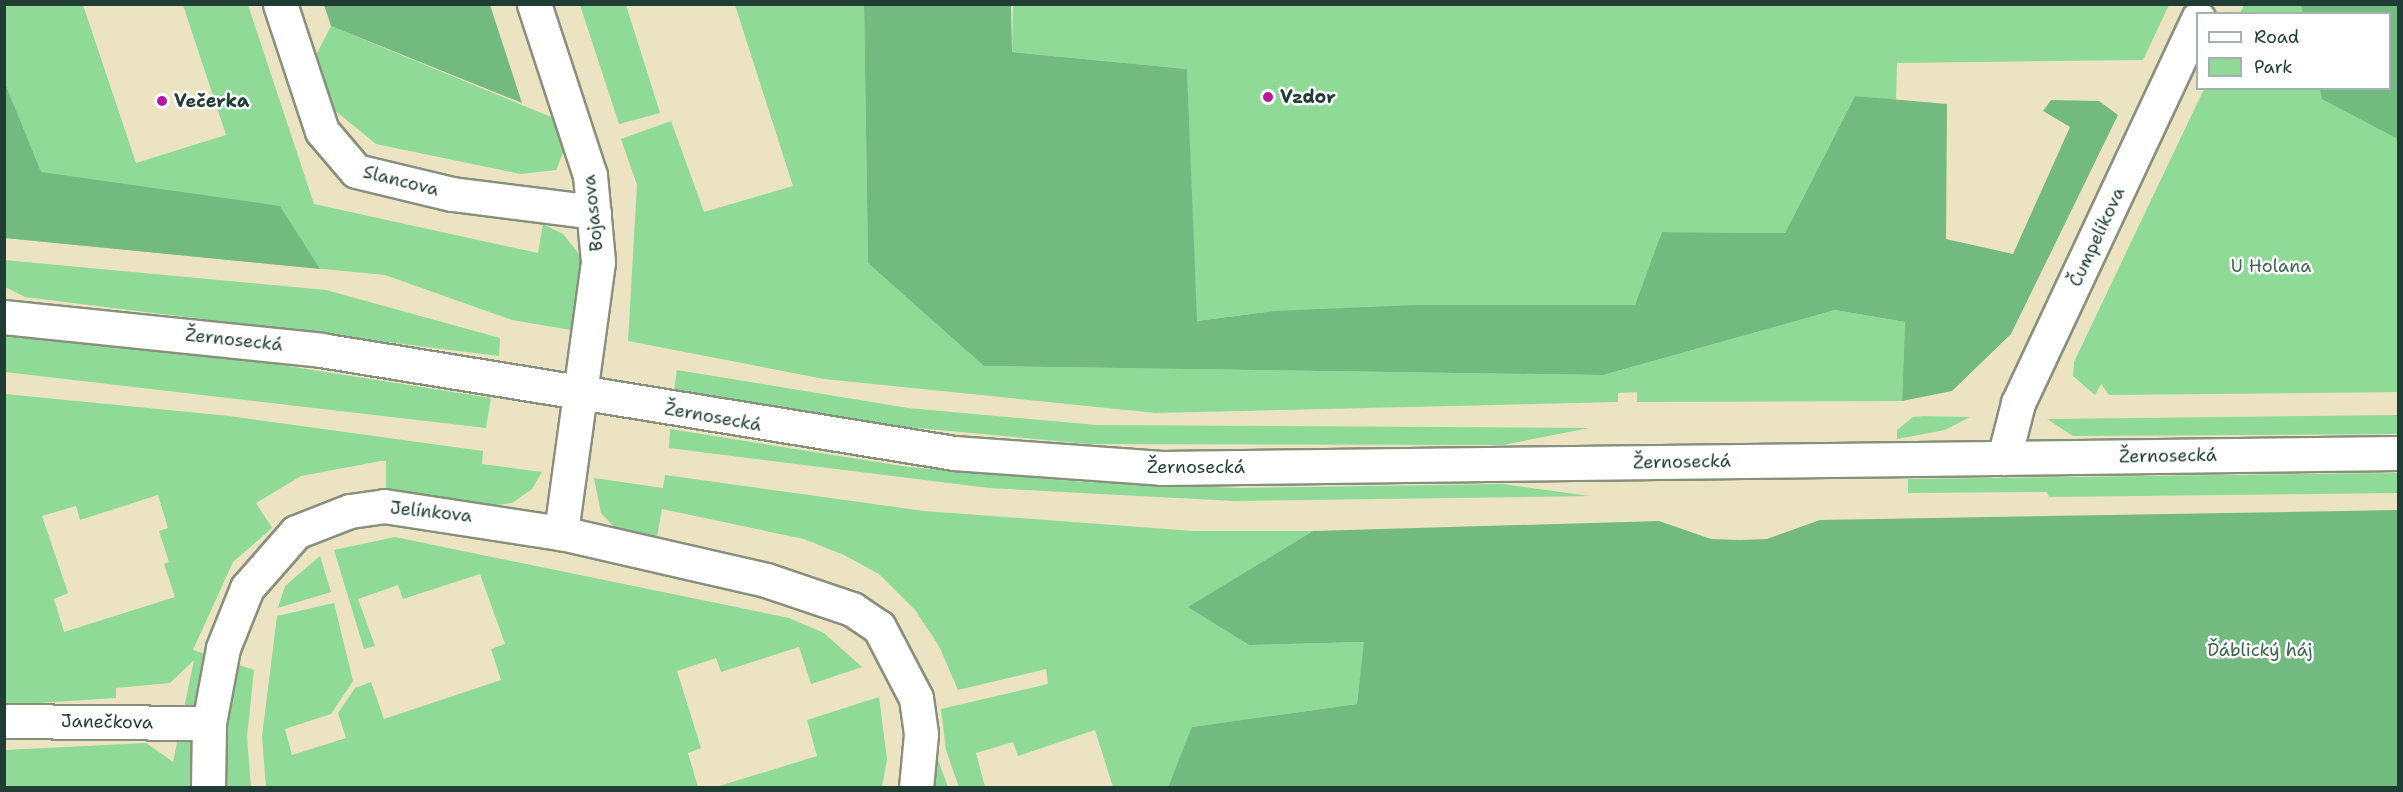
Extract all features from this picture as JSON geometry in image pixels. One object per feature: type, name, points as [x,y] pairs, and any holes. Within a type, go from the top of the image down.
[{"type":"street","name":"Slancova","points":[[280,4],[322,132],[356,171],[452,194],[594,212]]},
{"type":"street","name":"Bojasova","points":[[534,4],[590,175],[598,262],[580,394]]},
{"type":"street","name":"Čumpelíkova","points":[[2004,458],[2018,403],[2153,86],[2196,21]]},
{"type":"street","name":"Žernosecká","points":[[4,317],[321,350],[580,394],[954,453],[1161,468],[2398,453]]},
{"type":"street","points":[[561,533],[580,394]]},
{"type":"street","name":"Jelínkova","points":[[208,788],[209,723],[223,648],[247,588],[296,532],[350,511],[384,506],[561,533],[766,580],[852,609],[879,627],[916,698],[921,734],[916,788]]},
{"type":"street","name":"Janečkova","points":[[4,721],[209,723]]},
{"type":"green space","points":[[1013,4],[2169,5],[2143,60],[1897,63],[1896,100],[1855,96],[1785,233],[1663,232],[1635,305],[1273,311],[1196,321],[1187,69],[1012,52]]},
{"type":"green space","points":[[4,5],[83,5],[136,163],[226,135],[183,5],[248,5],[314,204],[538,253],[543,224],[563,234],[579,254],[584,272],[571,330],[512,320],[385,275],[5,238]]},
{"type":"green space","points":[[324,5],[490,5],[522,103],[331,26]]},
{"type":"green space","points":[[580,5],[626,5],[660,113],[619,124]]},
{"type":"green space","points":[[735,5],[864,5],[868,263],[985,366],[1603,375],[1835,310],[1905,322],[1902,401],[1637,402],[1637,392],[1618,393],[1618,402],[1156,413],[824,379],[628,341],[637,185],[621,139],[671,121],[704,212],[793,186]]},
{"type":"green space","points":[[864,5],[1011,5],[1012,52],[1187,69],[1197,321],[1273,311],[1418,305],[1635,305],[1662,232],[1785,233],[1855,96],[1947,104],[1946,239],[2013,254],[2070,127],[2043,111],[2051,100],[2099,101],[2118,115],[2011,334],[1952,391],[1902,401],[1905,322],[1835,310],[1603,375],[984,366],[868,263]]},
{"type":"green space","name":"U Holana","points":[[2244,5],[2398,5],[2398,392],[2109,395],[2101,384],[2095,395],[2073,376],[2074,362],[2204,90],[2391,90],[2391,12],[2240,12]]},
{"type":"green space","points":[[2301,5],[2398,5],[2398,139],[2322,99],[2320,90],[2391,90],[2391,12],[2303,12]]},
{"type":"green space","points":[[331,26],[563,122],[567,143],[556,170],[521,174],[376,144],[322,100],[312,63]]},
{"type":"green space","points":[[4,81],[41,172],[280,206],[320,269],[5,238]]},
{"type":"green space","points":[[4,260],[326,290],[500,338],[499,356],[25,297],[5,287]]},
{"type":"green space","points":[[4,335],[237,358],[491,398],[486,428],[5,372]]},
{"type":"green space","points":[[677,370],[908,408],[1097,425],[1589,428],[1503,445],[1089,444],[907,427],[674,390]]},
{"type":"green space","points":[[5,394],[229,416],[483,451],[482,464],[542,472],[532,489],[512,503],[488,506],[386,490],[386,461],[381,461],[301,476],[256,503],[272,528],[233,562],[193,650],[254,670],[247,737],[251,787],[5,787],[5,750],[146,743],[173,762],[194,660],[170,683],[116,688],[116,698],[5,705]],"holes":[[[158,495],[168,528],[159,531],[169,562],[164,564],[175,597],[64,632],[54,599],[68,593],[42,516],[76,506],[80,520]]]},
{"type":"green space","points":[[2398,415],[2398,434],[2073,436],[2047,419]]},
{"type":"green space","points":[[1913,417],[1970,417],[1945,430],[1897,439],[1897,430]]},
{"type":"green space","points":[[670,429],[908,467],[1085,482],[1239,488],[1503,484],[1590,496],[1234,501],[989,488],[669,448]]},
{"type":"green space","points":[[2398,473],[2398,493],[2049,497],[2047,492],[1908,493],[1908,479]]},
{"type":"green space","points":[[665,475],[924,511],[1193,531],[1313,531],[1189,607],[1249,645],[1365,642],[1357,704],[1193,727],[1168,787],[1113,787],[1095,730],[1018,756],[1013,742],[976,753],[985,787],[959,787],[946,750],[941,709],[1048,684],[1046,669],[958,690],[939,646],[915,610],[879,574],[844,555],[804,539],[662,509],[656,542],[617,530],[601,513],[594,478],[663,488]]},
{"type":"green space","name":"Ďáblický háj","points":[[2398,510],[2398,787],[1168,787],[1192,727],[1357,704],[1364,642],[1249,645],[1188,607],[1313,531],[1659,521],[1711,539],[1740,540],[1767,539],[1820,520]]},
{"type":"green space","points":[[395,537],[789,618],[824,633],[862,667],[811,684],[799,647],[721,672],[716,658],[677,671],[701,748],[688,753],[698,787],[266,787],[262,736],[277,616],[334,603],[353,681],[331,714],[285,729],[292,755],[346,738],[338,713],[355,688],[371,682],[384,719],[501,680],[491,649],[505,644],[480,574],[403,599],[398,585],[358,599],[375,646],[364,649],[334,550]]},
{"type":"green space","points":[[320,556],[331,592],[278,608],[285,586]]},
{"type":"green space","points":[[879,697],[887,759],[882,787],[716,787],[817,756],[807,720]]},
{"type":"green space","points":[[936,754],[948,787],[932,788]]},
{"type":"place","name":"Vzdor","points":[[1268,97]]},
{"type":"place","name":"Večerka","points":[[162,101]]}]
